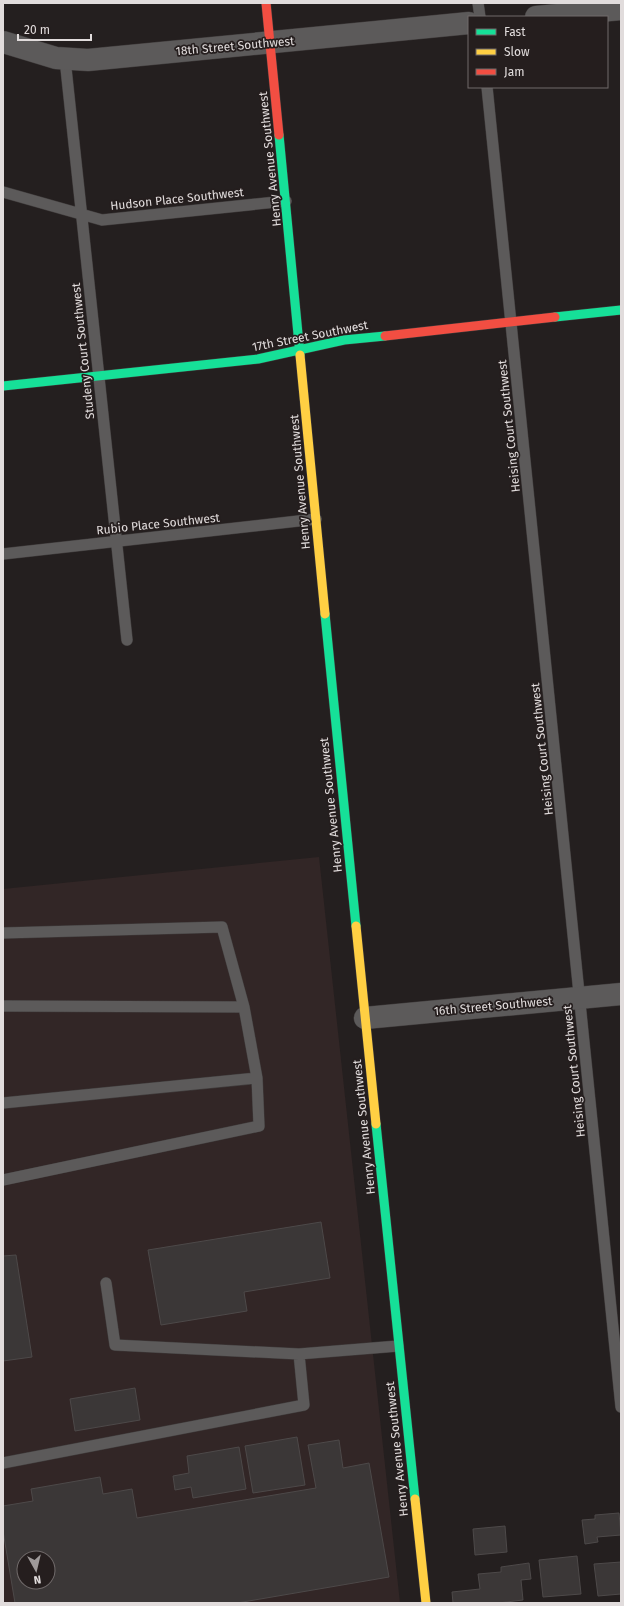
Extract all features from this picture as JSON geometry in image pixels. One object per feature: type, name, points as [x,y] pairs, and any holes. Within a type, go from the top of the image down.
[{"type":"street","name":"Henry Avenue Southwest","points":[[266,3],[365,1018],[426,1603]]},
{"type":"street","points":[[547,16],[621,9]]},
{"type":"street","name":"18th Street Southwest","points":[[3,42],[56,58],[88,60],[468,23]]},
{"type":"street","name":"17th Street Southwest","points":[[3,386],[258,359],[344,340],[621,310]]},
{"type":"street","name":"16th Street Southwest","points":[[365,1018],[621,994]]},
{"type":"lane","points":[[478,3],[480,16]]},
{"type":"lane","name":"Studeny Court Southwest","points":[[65,59],[127,640]]},
{"type":"lane","name":"Heising Court Southwest","points":[[488,88],[621,1408]]},
{"type":"lane","name":"Hudson Place Southwest","points":[[3,192],[102,220],[286,201]]},
{"type":"lane","name":"Rubio Place Southwest","points":[[3,554],[316,519]]},
{"type":"lane","points":[[3,933],[222,927],[244,1007],[258,1078],[258,1126],[3,1180]]},
{"type":"lane","points":[[3,1006],[244,1007]]},
{"type":"lane","points":[[3,1103],[258,1078]]},
{"type":"lane","points":[[106,1283],[115,1345],[299,1354],[398,1346]]},
{"type":"lane","points":[[3,1463],[304,1405],[299,1354]]},
{"type":"shaded area","points":[[319,857],[400,1603],[3,1603],[3,889]]},
{"type":"building","points":[[321,1222],[330,1278],[244,1292],[247,1311],[161,1325],[148,1250]]},
{"type":"building","points":[[16,1255],[32,1357],[3,1361],[3,1256]]},
{"type":"building","points":[[135,1388],[140,1420],[75,1431],[70,1399]]},
{"type":"building","points":[[297,1437],[305,1485],[253,1493],[245,1446]]},
{"type":"building","points":[[339,1440],[343,1468],[369,1463],[389,1577],[237,1603],[15,1603],[3,1531],[3,1506],[33,1501],[31,1489],[100,1477],[103,1494],[132,1489],[137,1518],[316,1488],[308,1445]]},
{"type":"building","points":[[239,1447],[246,1489],[193,1498],[191,1487],[175,1490],[173,1476],[189,1473],[187,1456]]},
{"type":"building","points":[[619,1513],[621,1535],[597,1537],[598,1542],[585,1544],[582,1520],[595,1519],[595,1515]]},
{"type":"building","points":[[505,1526],[507,1552],[475,1555],[473,1529]]},
{"type":"building","points":[[577,1556],[581,1594],[543,1597],[539,1560]]},
{"type":"building","points":[[621,1562],[621,1594],[598,1596],[594,1564]]},
{"type":"building","points":[[529,1563],[531,1579],[521,1580],[523,1600],[498,1603],[453,1603],[452,1592],[480,1589],[478,1574],[501,1572],[501,1567]]},
{"type":"traffic: fast","points":[[279,135],[300,355]]},
{"type":"traffic: fast","points":[[555,317],[621,310]]},
{"type":"traffic: fast","points":[[3,386],[258,359],[344,340],[385,336]]},
{"type":"traffic: fast","points":[[325,614],[356,926]]},
{"type":"traffic: fast","points":[[376,1124],[415,1499]]},
{"type":"traffic: slow","points":[[300,355],[325,614]]},
{"type":"traffic: slow","points":[[356,926],[376,1124]]},
{"type":"traffic: slow","points":[[415,1499],[426,1603]]},
{"type":"traffic: jam","points":[[266,3],[279,135]]},
{"type":"traffic: jam","points":[[385,336],[555,317]]}]
